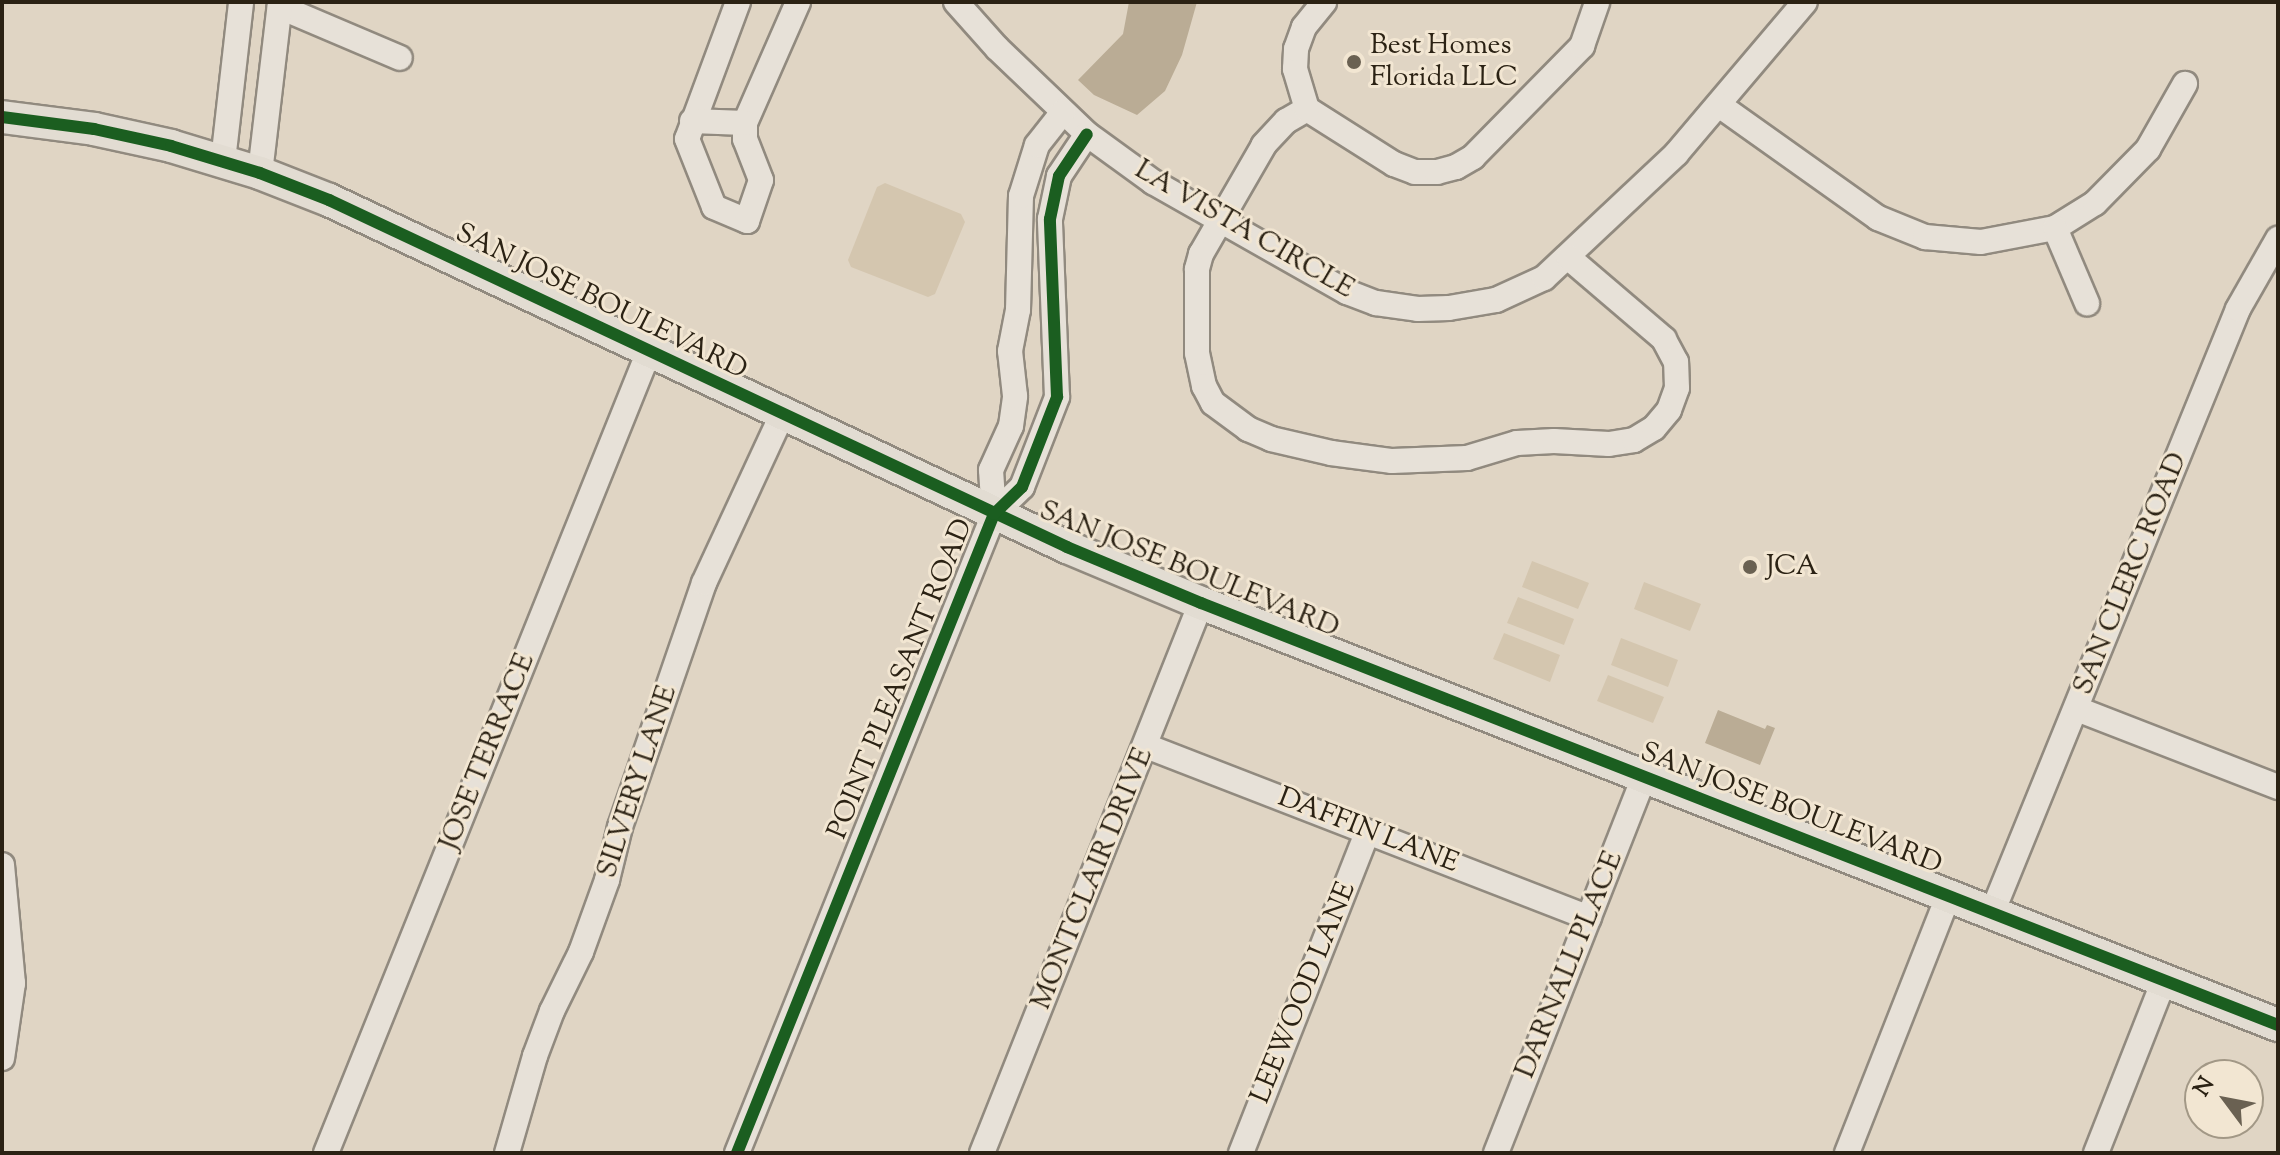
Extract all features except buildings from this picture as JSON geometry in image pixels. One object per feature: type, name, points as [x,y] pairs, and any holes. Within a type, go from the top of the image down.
[{"type":"main road","name":"SAN JOSE BOULEVARD","points":[[2,117],[94,129],[223,161],[329,200],[994,514],[1201,603],[2278,1025]]},
{"type":"street","points":[[223,161],[241,2]]},
{"type":"street","points":[[738,2],[687,139],[714,207],[747,221],[761,180],[745,139],[745,123],[798,2]]},
{"type":"street","name":"LA VISTA CIRCLE","points":[[956,2],[997,48],[1087,134],[1153,182],[1347,292],[1376,303],[1418,309],[1449,308],[1496,300],[1544,278],[1569,258],[1676,154],[1805,2]]},
{"type":"street","points":[[1324,2],[1304,27],[1296,49],[1295,69],[1307,109],[1394,164],[1415,172],[1437,172],[1456,167],[1473,157],[1582,46],[1597,3]]},
{"type":"street","points":[[260,173],[280,4],[400,58]]},
{"type":"street","points":[[1719,105],[1854,204],[1912,233],[1981,242],[2055,228],[2095,203],[2136,163],[2185,84]]},
{"type":"street","points":[[1307,109],[1270,136],[1220,221],[1197,269],[1199,367],[1213,403],[1248,429],[1286,443],[1366,459],[1467,458],[1517,443],[1554,441],[1609,444],[1634,440],[1654,428],[1669,410],[1677,388],[1676,362],[1664,339],[1569,258]]},
{"type":"street","name":"POINT PLEASANT ROAD","points":[[994,514],[991,470],[1011,426],[1015,396],[1010,351],[1017,318],[1021,196],[1037,145],[1063,112]]},
{"type":"street","points":[[692,121],[745,123]]},
{"type":"street","name":"POINT PLEASANT ROAD","points":[[737,1153],[994,514],[1022,487],[1057,397],[1056,317],[1049,232],[1059,176],[1087,134]]},
{"type":"street","points":[[2055,228],[2087,303]]},
{"type":"street","points":[[1022,233],[1049,232]]},
{"type":"street","name":"SAN CLERC ROAD","points":[[1992,913],[2238,309],[2278,239]]},
{"type":"street","points":[[1017,318],[1056,317]]},
{"type":"street","name":"JOSE TERRACE","points":[[326,1153],[649,351]]},
{"type":"street","name":"SILVERY LANE","points":[[507,1153],[541,1041],[581,952],[607,880],[620,827],[704,583],[782,415]]},
{"type":"street","name":"MONTCLAIR DRIVE","points":[[982,1153],[1201,603]]},
{"type":"street","points":[[2077,709],[2278,787]]},
{"type":"street","name":"DAFFIN LANE","points":[[1146,746],[1589,918]]},
{"type":"street","name":"DARNALL PLACE","points":[[1496,1153],[1644,777]]},
{"type":"street","name":"LEEWOOD LANE","points":[[1241,1153],[1367,833]]},
{"type":"street","points":[[2,865],[12,1002],[2,1058]]},
{"type":"street","points":[[1847,1153],[1948,896]]},
{"type":"street","points":[[2096,1153],[2164,980]]},
{"type":"shaded area","points":[[1129,2],[1197,2],[1182,55],[1165,91],[1137,115],[1094,95],[1078,80],[1123,34]]},
{"type":"shaded area","points":[[885,183],[961,214],[965,222],[935,294],[928,297],[851,267],[848,260],[877,187]]},
{"type":"shaded area","points":[[1532,561],[1589,583],[1578,609],[1522,587]]},
{"type":"shaded area","points":[[1644,582],[1701,604],[1690,631],[1634,609]]},
{"type":"shaded area","points":[[1518,597],[1574,619],[1564,645],[1507,623]]},
{"type":"shaded area","points":[[1504,633],[1560,655],[1550,682],[1493,659]]},
{"type":"shaded area","points":[[1621,638],[1678,660],[1668,687],[1611,665]]},
{"type":"shaded area","points":[[1608,675],[1664,697],[1653,723],[1597,701]]},
{"type":"shaded area","points":[[1718,710],[1765,729],[1767,725],[1775,728],[1760,765],[1705,743]]},
{"type":"cycle path","points":[[2,117],[94,129],[171,146],[260,173],[329,200],[1067,547],[1201,603],[2278,1025]]},
{"type":"cycle path","points":[[737,1153],[994,514],[1022,487],[1057,397],[1050,219],[1059,176],[1087,134]]},
{"type":"place","name":"Best Homes Florida LLC","points":[[1354,62]]},
{"type":"place","name":"JCA","points":[[1750,567]]}]
